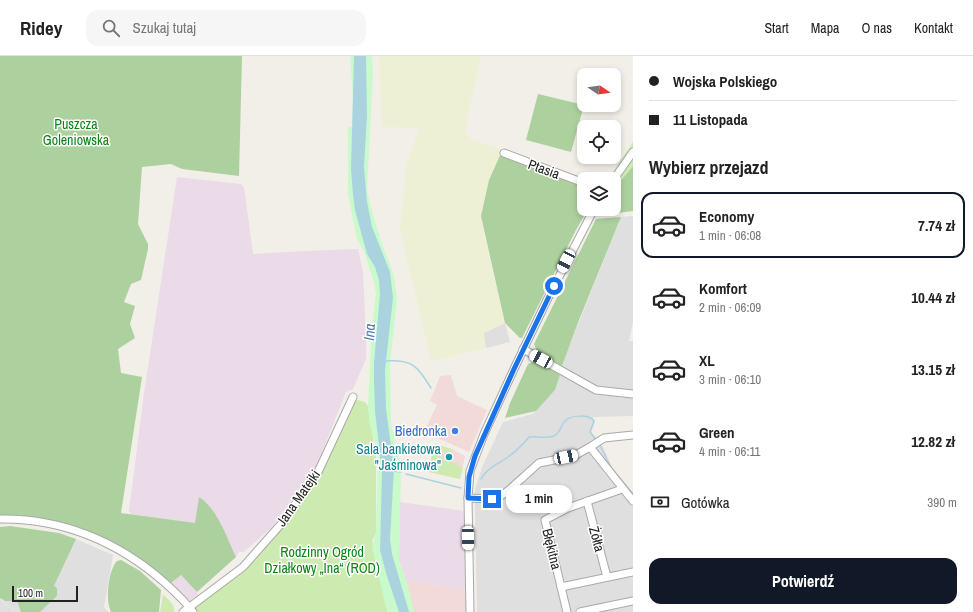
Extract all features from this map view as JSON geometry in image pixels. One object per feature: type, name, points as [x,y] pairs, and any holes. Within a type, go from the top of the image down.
[{"type":"street","points":[[619,172],[633,152]]},
{"type":"street","name":"Ptasia","points":[[504,153],[577,180]]},
{"type":"street","points":[[470,612],[468,498],[469,477],[475,456],[523,350],[578,237],[590,216]]},
{"type":"street","points":[[523,350],[596,390],[633,394]]},
{"type":"street","name":"Jana Matejki","points":[[188,611],[242,567],[282,523],[318,472],[353,397]]},
{"type":"street","points":[[468,498],[498,498],[539,463],[574,456],[604,438],[633,436]]},
{"type":"street","points":[[590,447],[633,501]]},
{"type":"street","name":"Błękitna","points":[[567,612],[545,520],[564,510],[622,489]]},
{"type":"street","name":"Żółta","points":[[587,501],[607,577]]},
{"type":"street","points":[[0,519],[44,522],[100,539],[127,553],[153,572],[181,597],[188,611]]},
{"type":"street","points":[[561,587],[633,572]]},
{"type":"street","points":[[580,612],[633,602]]},
{"type":"shaded area","points":[[177,177],[241,184],[244,187],[253,254],[358,249],[363,272],[366,359],[353,389],[346,392],[317,465],[271,528],[244,552],[239,552],[236,557],[224,530],[131,514],[129,511],[144,393]]},
{"type":"shaded area","points":[[633,216],[633,322],[629,341],[633,341],[633,416],[593,417],[595,423],[591,432],[601,442],[612,467],[633,492],[633,612],[477,612],[475,489],[483,465],[503,422],[533,414],[555,390],[565,357],[621,217]]},
{"type":"shaded area","points":[[505,323],[510,342],[486,348],[483,333]]},
{"type":"shaded area","points":[[451,375],[457,396],[487,410],[469,452],[424,432],[437,405],[430,401],[440,376]]},
{"type":"shaded area","points":[[434,444],[452,449],[465,456],[460,479],[429,472]]},
{"type":"shaded area","points":[[400,502],[465,511],[467,590],[406,580],[399,560]]},
{"type":"shaded area","points":[[76,539],[113,555],[104,607],[108,612],[40,612],[57,596],[54,586]]},
{"type":"shaded area","points":[[181,575],[198,595],[189,602],[171,583]]},
{"type":"shaded area","points":[[406,580],[467,590],[468,612],[414,612]]},
{"type":"shaded area","points":[[0,598],[5,601],[17,601],[21,612],[0,612]]},
{"type":"shaded area","points":[[0,598],[20,612],[14,612],[0,602]]},
{"type":"green space","name":"Puszcza Goleniowska","points":[[0,56],[242,56],[239,176],[182,169],[171,164],[142,167],[138,224],[148,244],[148,249],[141,280],[131,284],[124,302],[135,306],[130,324],[135,338],[118,349],[121,373],[142,377],[121,513],[195,523],[199,497],[211,508],[216,516],[236,557],[197,592],[181,575],[171,583],[140,559],[124,549],[107,540],[72,526],[53,521],[26,517],[0,516]]},
{"type":"green space","points":[[350,56],[372,56],[373,74],[367,189],[381,241],[394,275],[397,300],[390,363],[391,423],[401,471],[399,560],[408,586],[414,612],[387,612],[372,547],[376,532],[378,453],[370,426],[368,406],[372,327],[376,294],[374,282],[364,251],[357,239],[348,194],[348,127],[352,126],[353,99]]},
{"type":"green space","points":[[379,56],[481,56],[465,130],[468,136],[473,140],[502,149],[489,180],[484,234],[505,323],[484,333],[486,348],[431,361],[400,230],[406,168],[419,128],[382,127]]},
{"type":"green space","points":[[538,94],[577,103],[577,112],[582,112],[580,120],[577,120],[577,130],[571,152],[526,140]]},
{"type":"green space","points":[[633,142],[633,166],[621,181],[621,172],[613,172],[618,164],[621,164],[621,160]]},
{"type":"green space","points":[[501,153],[577,181],[577,216],[584,216],[522,338],[520,338],[505,323],[481,216],[489,180]]},
{"type":"green space","points":[[633,166],[633,211],[621,213],[621,181]]},
{"type":"green space","points":[[621,217],[562,366],[537,351],[534,344],[596,219]]},
{"type":"green space","points":[[536,361],[560,375],[555,390],[536,411],[505,418],[510,403],[528,364]]},
{"type":"green space","name":"Rodzinny Ogród Działkowy „Ina“ (ROD)","points":[[358,400],[365,402],[368,406],[376,457],[376,533],[372,541],[390,612],[196,612],[196,606],[244,570],[297,505],[354,401]]},
{"type":"green space","points":[[434,444],[452,449],[452,451],[449,452],[441,451],[440,457],[443,458],[443,460],[457,463],[456,465],[463,467],[460,479],[429,472]]},
{"type":"green space","points":[[10,526],[59,533],[76,539],[54,586],[57,588],[57,596],[40,612],[21,612],[17,601],[5,601],[0,598],[0,527]]},
{"type":"green space","points":[[121,560],[140,571],[161,590],[159,612],[111,612],[108,600],[108,586],[114,566],[117,561]]},
{"type":"green space","points":[[163,595],[174,607],[174,612],[160,612]]},
{"type":"water","points":[[354,56],[366,56],[367,115],[364,167],[367,202],[372,227],[390,272],[393,298],[385,370],[386,409],[394,468],[390,539],[392,554],[409,612],[399,612],[380,550],[382,473],[375,411],[374,363],[380,294],[379,280],[375,267],[367,254],[355,210],[353,194],[351,169]]},
{"type":"waterway","points":[[385,361],[402,361],[408,363],[418,369],[431,388]]},
{"type":"waterway","points":[[481,479],[483,475],[508,457],[529,437],[554,436],[558,433],[565,421],[571,417],[584,416],[592,419],[594,421],[590,432],[596,440]]},
{"type":"waterway","points":[[599,443],[612,470]]},
{"type":"waterway","points":[[393,471],[401,472]]},
{"type":"waterway","points":[[406,474],[461,488]]},
{"type":"waterway","points":[[621,480],[633,494]]},
{"type":"place","name":"Biedronka","points":[[455,431]]},
{"type":"place","name":"Sala bankietowa \"Jaśminowa\"","points":[[449,457]]},
{"type":"route","points":[[492,499],[468,498],[468,483],[472,463],[514,369],[554,286]]},
{"type":"water label","name":"Ina","points":[[369,332]]}]
